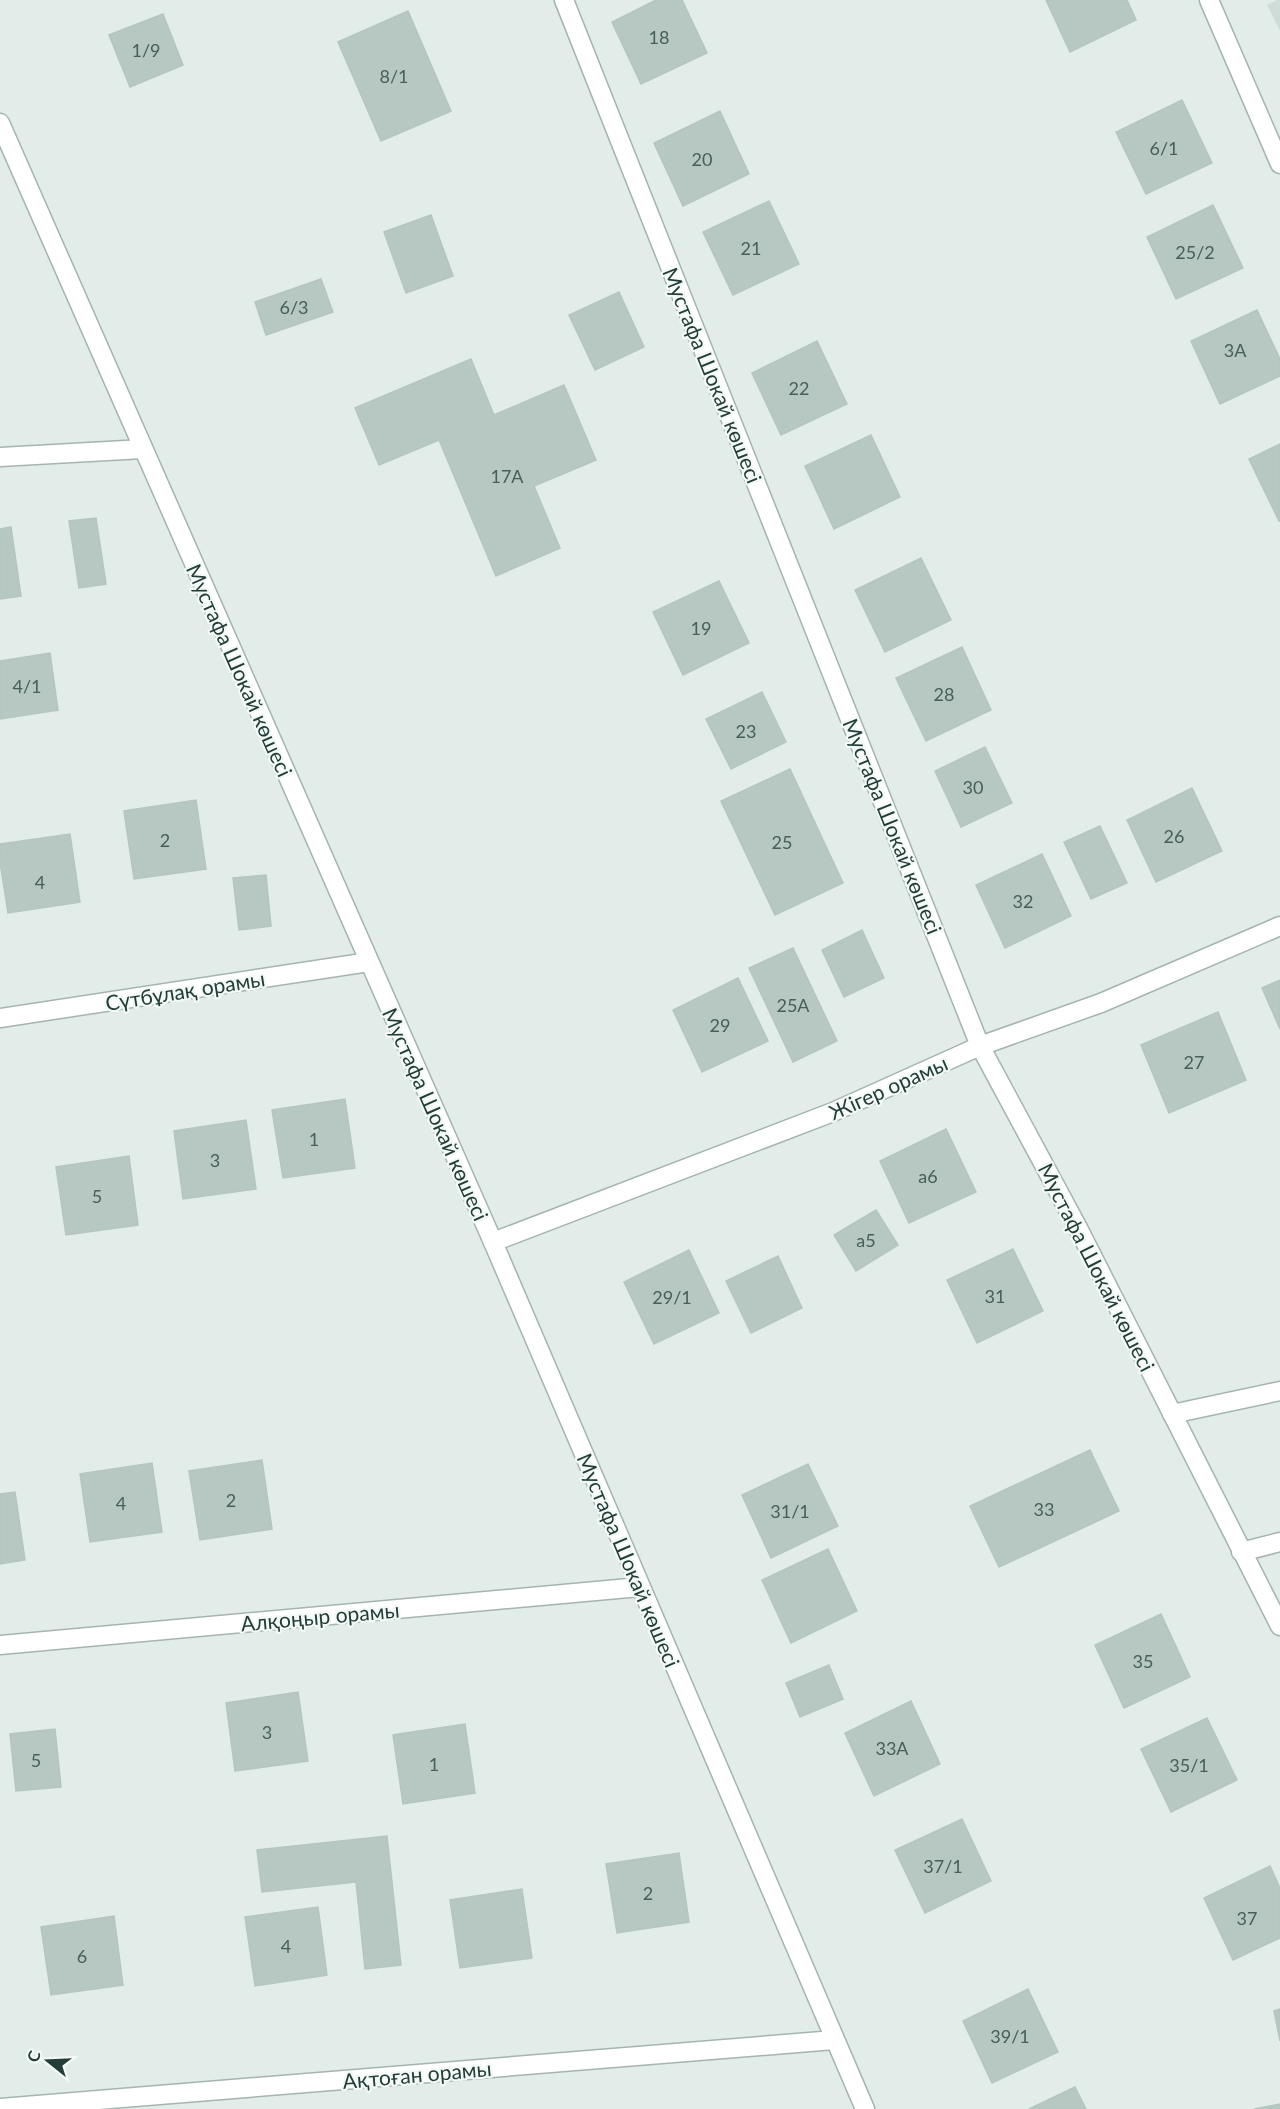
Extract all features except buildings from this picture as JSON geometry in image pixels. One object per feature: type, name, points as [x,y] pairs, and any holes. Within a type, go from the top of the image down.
[{"type":"street","name":"Мустафа Шокай көшесі","points":[[564,0],[980,1047],[1078,1228],[1280,1626]]},
{"type":"street","points":[[1209,0],[1280,164]]},
{"type":"street","name":"Мустафа Шокай көшесі","points":[[0,123],[493,1242],[865,2109]]},
{"type":"street","points":[[0,457],[143,449]]},
{"type":"street","name":"Жігер орамы","points":[[493,1242],[833,1112],[980,1047],[1101,1003],[1280,926]]},
{"type":"street","name":"Cүтбұлақ орамы","points":[[0,1018],[369,962]]},
{"type":"street","points":[[1173,1414],[1280,1391]]},
{"type":"street","points":[[1241,1552],[1280,1542]]},
{"type":"street","name":"Алқоңыр орамы","points":[[0,1645],[640,1587]]},
{"type":"street","name":"Ақтоған орамы","points":[[0,2108],[834,2040]]},
{"type":"shaded area","points":[[1280,0],[1280,31],[1267,5]]}]
